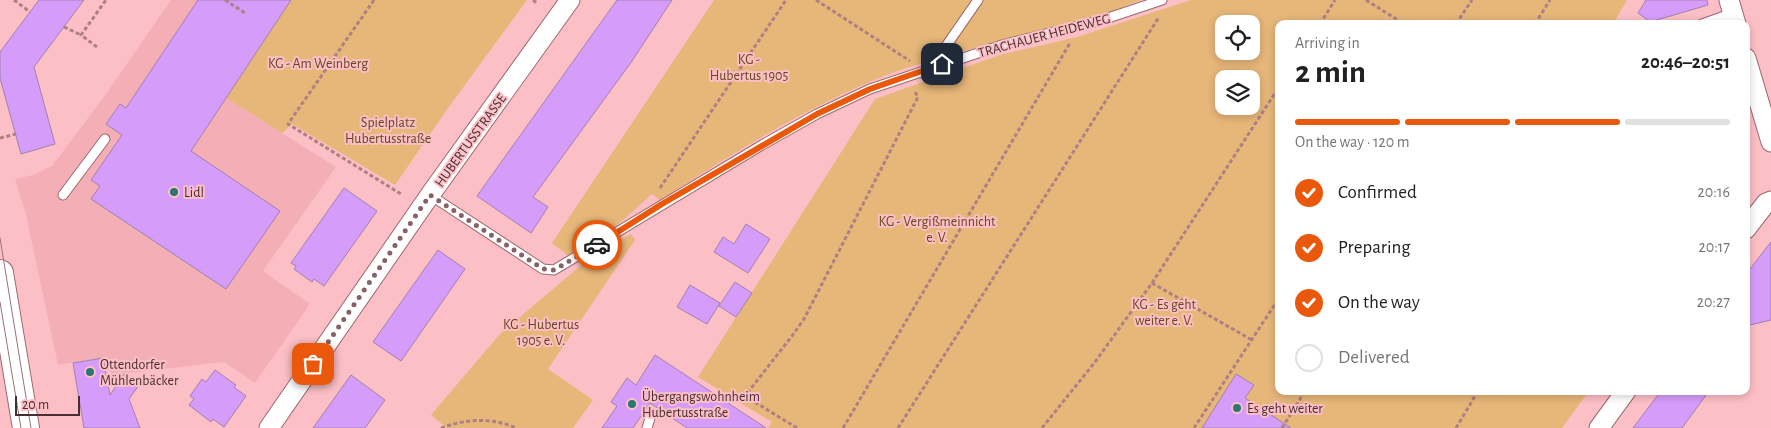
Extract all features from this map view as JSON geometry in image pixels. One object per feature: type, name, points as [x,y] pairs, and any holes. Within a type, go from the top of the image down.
[{"type":"main road","points":[[0,274],[26,428]]},
{"type":"street","name":"HUBERTUSSTRASSE","points":[[268,428],[430,195],[570,0]]},
{"type":"street","points":[[1750,71],[1771,142]]},
{"type":"street","points":[[1750,224],[1766,202],[1771,202]]},
{"type":"street","points":[[1599,428],[1623,395]]},
{"type":"lane","points":[[942,64],[944,49],[978,0]]},
{"type":"lane","name":"TRACHAUER HEIDEWEG","points":[[430,195],[543,269],[554,270],[762,145],[817,114],[870,89],[1002,44],[1102,20],[1161,0]]},
{"type":"lane","points":[[1710,20],[1734,8]]},
{"type":"lane","points":[[63,195],[105,139]]},
{"type":"lane","points":[[647,428],[650,418]]},
{"type":"path","points":[[14,0],[30,12]]},
{"type":"path","points":[[81,35],[106,0]]},
{"type":"path","points":[[225,0],[244,13]]},
{"type":"path","points":[[374,0],[288,124],[401,194]]},
{"type":"path","points":[[533,0],[538,4]]},
{"type":"path","points":[[639,219],[786,0]]},
{"type":"path","points":[[797,428],[745,396],[804,319],[918,97],[910,75],[909,60],[823,2],[816,0]]},
{"type":"path","points":[[898,428],[1162,12],[1161,0]]},
{"type":"path","points":[[1323,20],[1336,0]]},
{"type":"path","points":[[1366,0],[1398,20]]},
{"type":"path","points":[[1459,20],[1472,0]]},
{"type":"path","points":[[1538,20],[1550,0]]},
{"type":"path","points":[[843,428],[1080,25]]},
{"type":"path","points":[[64,27],[81,35],[97,47]]},
{"type":"path","points":[[1042,428],[1095,362],[1152,283],[1275,94]]},
{"type":"path","points":[[0,138],[16,134]]},
{"type":"path","points":[[1152,283],[1252,340]]},
{"type":"path","points":[[1194,428],[1275,304]]},
{"type":"path","points":[[1282,428],[1303,395]]},
{"type":"path","points":[[1456,428],[1476,395]]},
{"type":"path","points":[[441,428],[467,420],[506,424],[516,428]]},
{"type":"shaded area","points":[[171,0],[291,0],[226,98],[336,167],[263,271],[310,304],[255,383],[224,362],[111,375],[107,357],[58,365],[26,215],[15,179],[33,175],[52,166],[106,94]]},
{"type":"green space","name":"KG - Am Weinberg","points":[[291,0],[527,0],[448,108],[395,185],[292,124],[282,133],[226,98]]},
{"type":"green space","name":"KG - Hubertus 1905","points":[[714,0],[1141,0],[1109,13],[915,65],[859,87],[772,131],[660,200],[652,194],[621,222],[570,257],[552,243]]},
{"type":"green space","points":[[1191,0],[1627,0],[1615,20],[1275,20],[1275,395],[1586,395],[1562,428],[768,428],[772,422],[698,377],[875,99],[1000,55],[1077,37]]},
{"type":"green space","name":"KG - Hubertus 1905 e. V.","points":[[631,234],[635,240],[548,369],[593,400],[573,428],[447,428],[431,415],[500,334],[586,261]]},
{"type":"building","points":[[39,0],[84,0],[34,67],[55,144],[21,154],[0,78],[0,52]]},
{"type":"building","points":[[198,0],[291,0],[191,151],[280,211],[226,289],[91,199],[100,186],[91,180],[122,135],[106,124],[120,104],[126,108]]},
{"type":"building","points":[[617,0],[672,0],[632,61],[533,197],[548,207],[531,233],[477,196]]},
{"type":"building","points":[[1646,0],[1707,0],[1708,5],[1657,20],[1647,20],[1638,13]]},
{"type":"building","points":[[344,188],[377,211],[324,286],[314,279],[312,282],[294,269],[296,266],[291,263]]},
{"type":"building","points":[[746,224],[770,239],[748,273],[714,252],[723,237],[734,244]]},
{"type":"building","points":[[1771,242],[1771,320],[1750,325],[1750,269]]},
{"type":"building","points":[[438,250],[465,269],[401,361],[373,342]]},
{"type":"building","points":[[735,282],[752,293],[736,317],[719,306]]},
{"type":"building","points":[[690,285],[720,303],[707,324],[677,307]]},
{"type":"building","points":[[655,355],[766,428],[687,428],[650,403],[633,428],[602,428],[617,406],[611,402],[627,378],[636,385]]},
{"type":"building","points":[[103,358],[110,395],[124,374],[139,385],[129,399],[140,428],[84,428],[73,363]]},
{"type":"building","points":[[215,370],[236,385],[234,387],[246,396],[224,427],[213,419],[211,422],[189,405],[194,399],[190,396],[202,379],[206,382]]},
{"type":"building","name":"Es geht weiter","points":[[1236,374],[1254,385],[1245,398],[1291,428],[1202,428]]},
{"type":"building","points":[[351,375],[385,400],[365,428],[313,428]]},
{"type":"building","points":[[1658,395],[1706,395],[1682,428],[1633,428]]},
{"type":"tram line","points":[[0,238],[31,428]]},
{"type":"tram line","points":[[0,302],[21,428]]},
{"type":"way so far","points":[[313,364],[430,195],[543,269],[554,270],[597,245]]},
{"type":"place","name":"Lidl","points":[[174,192]]},
{"type":"place","name":"Ottendorfer Mühlenbäcker","points":[[90,372]]},
{"type":"place","name":"Übergangswohnheim Hubertusstraße","points":[[632,404]]},
{"type":"place","name":"Es geht weiter","points":[[1237,408]]},
{"type":"route","points":[[597,245],[662,204],[817,114],[870,89],[942,64]]},
{"type":"park label","name":"Spielplatz Hubertusstraße","points":[[388,130]]},
{"type":"park label","name":"KG - Vergißmeinnicht e. V.","points":[[937,230]]},
{"type":"park label","name":"KG - Es geht weiter e. V.","points":[[1164,312]]}]
